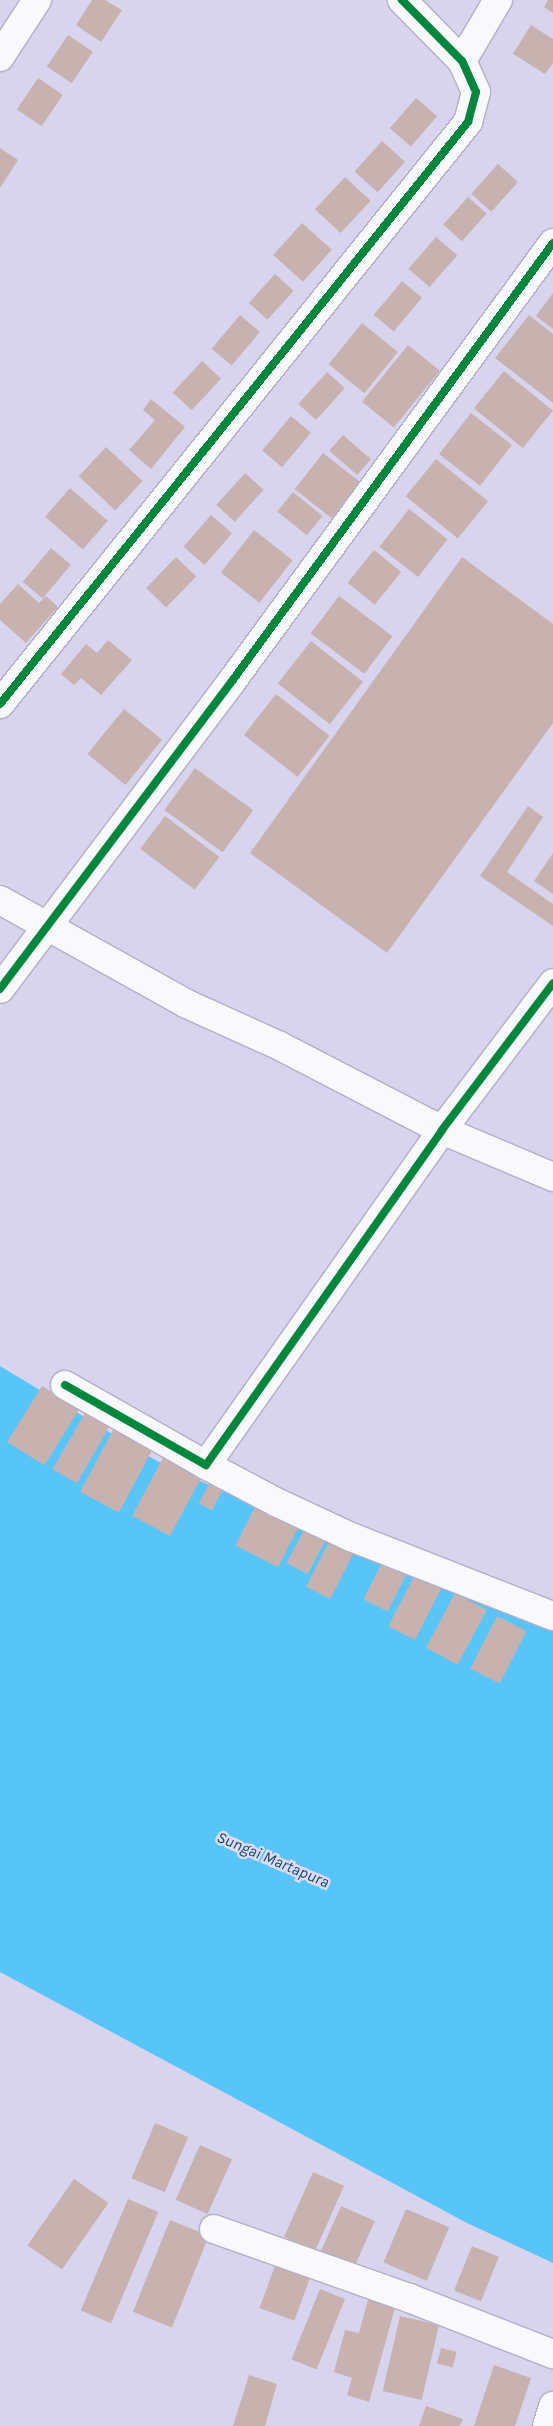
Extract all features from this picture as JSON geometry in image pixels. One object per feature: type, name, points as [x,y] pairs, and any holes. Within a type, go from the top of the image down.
[{"type":"street","points":[[0,57],[37,0]]},
{"type":"street","points":[[0,704],[468,122],[476,92],[462,61],[402,0]]},
{"type":"street","points":[[462,61],[498,0]]},
{"type":"street","points":[[0,989],[238,673],[553,243]]},
{"type":"street","points":[[0,900],[187,1004],[280,1046],[442,1130],[553,1177]]},
{"type":"street","points":[[206,1465],[442,1130],[553,983]]},
{"type":"street","points":[[64,1385],[206,1465],[278,1503],[351,1538],[553,1616]]},
{"type":"street","points":[[214,2229],[409,2298],[553,2354]]},
{"type":"street","points":[[547,2426],[553,2406]]},
{"type":"water","name":"Sungai Martapura","points":[[0,1366],[157,1461],[331,1541],[553,1627],[553,2263],[467,2223],[0,1972]]},
{"type":"building","points":[[92,0],[105,0],[122,10],[101,42],[76,25]]},
{"type":"building","points":[[548,0],[553,0],[553,13],[544,7]]},
{"type":"building","points":[[531,25],[553,39],[553,63],[545,74],[513,54]]},
{"type":"building","points":[[68,35],[93,52],[72,83],[47,67]]},
{"type":"building","points":[[38,78],[63,95],[42,126],[17,110]]},
{"type":"building","points":[[416,98],[437,116],[411,147],[390,128]]},
{"type":"building","points":[[382,141],[405,162],[378,192],[355,171]]},
{"type":"building","points":[[0,148],[18,160],[0,188]]},
{"type":"building","points":[[498,164],[518,182],[491,212],[471,194]]},
{"type":"building","points":[[345,177],[371,201],[341,233],[315,209]]},
{"type":"building","points":[[468,197],[487,214],[462,241],[443,224]]},
{"type":"building","points":[[302,223],[332,250],[303,282],[273,255]]},
{"type":"building","points":[[436,237],[457,255],[430,287],[408,269]]},
{"type":"building","points":[[275,274],[294,291],[267,320],[249,303]]},
{"type":"building","points":[[402,281],[422,298],[394,331],[374,315]]},
{"type":"building","points":[[553,293],[553,329],[536,316]]},
{"type":"building","points":[[240,315],[260,332],[232,365],[212,349]]},
{"type":"building","points":[[529,315],[553,334],[553,403],[495,358]]},
{"type":"building","points":[[362,323],[398,352],[364,393],[329,364]]},
{"type":"building","points":[[408,345],[440,371],[394,428],[362,402]]},
{"type":"building","points":[[202,361],[221,379],[192,410],[173,392]]},
{"type":"building","points":[[504,371],[553,411],[523,448],[474,408]]},
{"type":"building","points":[[327,372],[345,388],[316,420],[298,404]]},
{"type":"building","points":[[151,399],[185,427],[151,469],[129,450],[155,420],[143,410]]},
{"type":"building","points":[[471,413],[512,445],[480,486],[439,454]]},
{"type":"building","points":[[291,416],[311,433],[282,467],[262,450]]},
{"type":"building","points":[[343,435],[371,459],[357,475],[329,451]]},
{"type":"building","points":[[106,447],[143,481],[115,510],[79,476]]},
{"type":"building","points":[[323,453],[360,482],[332,518],[295,489]]},
{"type":"building","points":[[436,459],[488,501],[458,538],[406,496]]},
{"type":"building","points":[[245,473],[264,490],[235,522],[216,505]]},
{"type":"building","points":[[70,488],[108,521],[83,549],[45,517]]},
{"type":"building","points":[[293,492],[323,516],[307,535],[277,511]]},
{"type":"building","points":[[409,509],[448,539],[418,577],[379,547]]},
{"type":"building","points":[[211,515],[232,533],[205,565],[183,547]]},
{"type":"building","points":[[254,530],[293,560],[259,603],[221,573]]},
{"type":"building","points":[[51,548],[71,565],[43,598],[23,582]]},
{"type":"building","points":[[374,550],[401,572],[375,605],[348,583]]},
{"type":"building","points":[[176,557],[196,576],[166,607],[146,588]]},
{"type":"building","points":[[462,557],[553,624],[553,723],[387,953],[250,853]]},
{"type":"building","points":[[18,584],[39,603],[46,596],[58,607],[26,643],[0,620],[0,604]]},
{"type":"building","points":[[339,596],[393,636],[364,674],[311,634]]},
{"type":"building","points":[[108,640],[132,660],[101,695],[81,678],[74,685],[61,674],[86,644],[97,653]]},
{"type":"building","points":[[311,641],[363,682],[330,724],[278,684]]},
{"type":"building","points":[[276,694],[330,736],[298,777],[244,735]]},
{"type":"building","points":[[124,709],[162,740],[126,785],[87,754]]},
{"type":"building","points":[[195,768],[253,810],[223,852],[164,810]]},
{"type":"building","points":[[528,806],[543,817],[507,872],[553,904],[553,926],[480,876]]},
{"type":"building","points":[[165,816],[219,857],[195,890],[140,849]]},
{"type":"building","points":[[553,853],[553,894],[534,881]]},
{"type":"building","points":[[42,1386],[79,1409],[44,1465],[7,1442]]},
{"type":"building","points":[[85,1413],[109,1427],[77,1483],[52,1469]]},
{"type":"building","points":[[113,1430],[152,1451],[119,1512],[80,1492]]},
{"type":"building","points":[[165,1454],[203,1474],[170,1536],[132,1516]]},
{"type":"building","points":[[210,1482],[223,1489],[212,1510],[199,1503]]},
{"type":"building","points":[[258,1501],[301,1523],[278,1567],[235,1546]]},
{"type":"building","points":[[306,1526],[327,1537],[307,1574],[286,1563]]},
{"type":"building","points":[[332,1536],[356,1548],[330,1599],[306,1587]]},
{"type":"building","points":[[383,1561],[407,1573],[388,1612],[363,1599]]},
{"type":"building","points":[[416,1572],[443,1586],[415,1640],[388,1626]]},
{"type":"building","points":[[455,1593],[487,1610],[458,1665],[426,1648]]},
{"type":"building","points":[[497,1616],[526,1631],[500,1684],[470,1669]]},
{"type":"building","points":[[155,2123],[188,2137],[165,2192],[132,2178]]},
{"type":"building","points":[[200,2145],[232,2159],[208,2214],[176,2200]]},
{"type":"building","points":[[313,2172],[344,2186],[315,2251],[284,2237]]},
{"type":"building","points":[[74,2179],[108,2203],[62,2269],[28,2245]]},
{"type":"building","points":[[128,2199],[158,2212],[111,2323],[81,2310]]},
{"type":"building","points":[[341,2206],[375,2221],[354,2267],[321,2252]]},
{"type":"building","points":[[406,2209],[449,2227],[427,2281],[383,2262]]},
{"type":"building","points":[[170,2220],[209,2236],[172,2328],[133,2312]]},
{"type":"building","points":[[472,2246],[499,2257],[481,2301],[454,2291]]},
{"type":"building","points":[[276,2263],[311,2276],[294,2321],[260,2308]]},
{"type":"building","points":[[320,2289],[345,2299],[317,2370],[292,2359]]},
{"type":"building","points":[[369,2296],[396,2304],[369,2402],[347,2395],[352,2378],[334,2372],[345,2330],[359,2333]]},
{"type":"building","points":[[400,2316],[439,2325],[422,2400],[383,2391]]},
{"type":"building","points":[[441,2348],[457,2352],[453,2367],[437,2364]]},
{"type":"building","points":[[494,2365],[531,2378],[515,2426],[474,2426]]},
{"type":"building","points":[[249,2375],[277,2384],[265,2426],[233,2426]]},
{"type":"building","points":[[426,2406],[463,2419],[460,2426],[419,2426]]},
{"type":"cycle path","points":[[0,704],[468,122],[476,92],[462,61],[402,0]]},
{"type":"cycle path","points":[[0,989],[232,681],[553,243]]},
{"type":"cycle path","points":[[65,1385],[206,1465],[442,1130],[553,983]]}]
